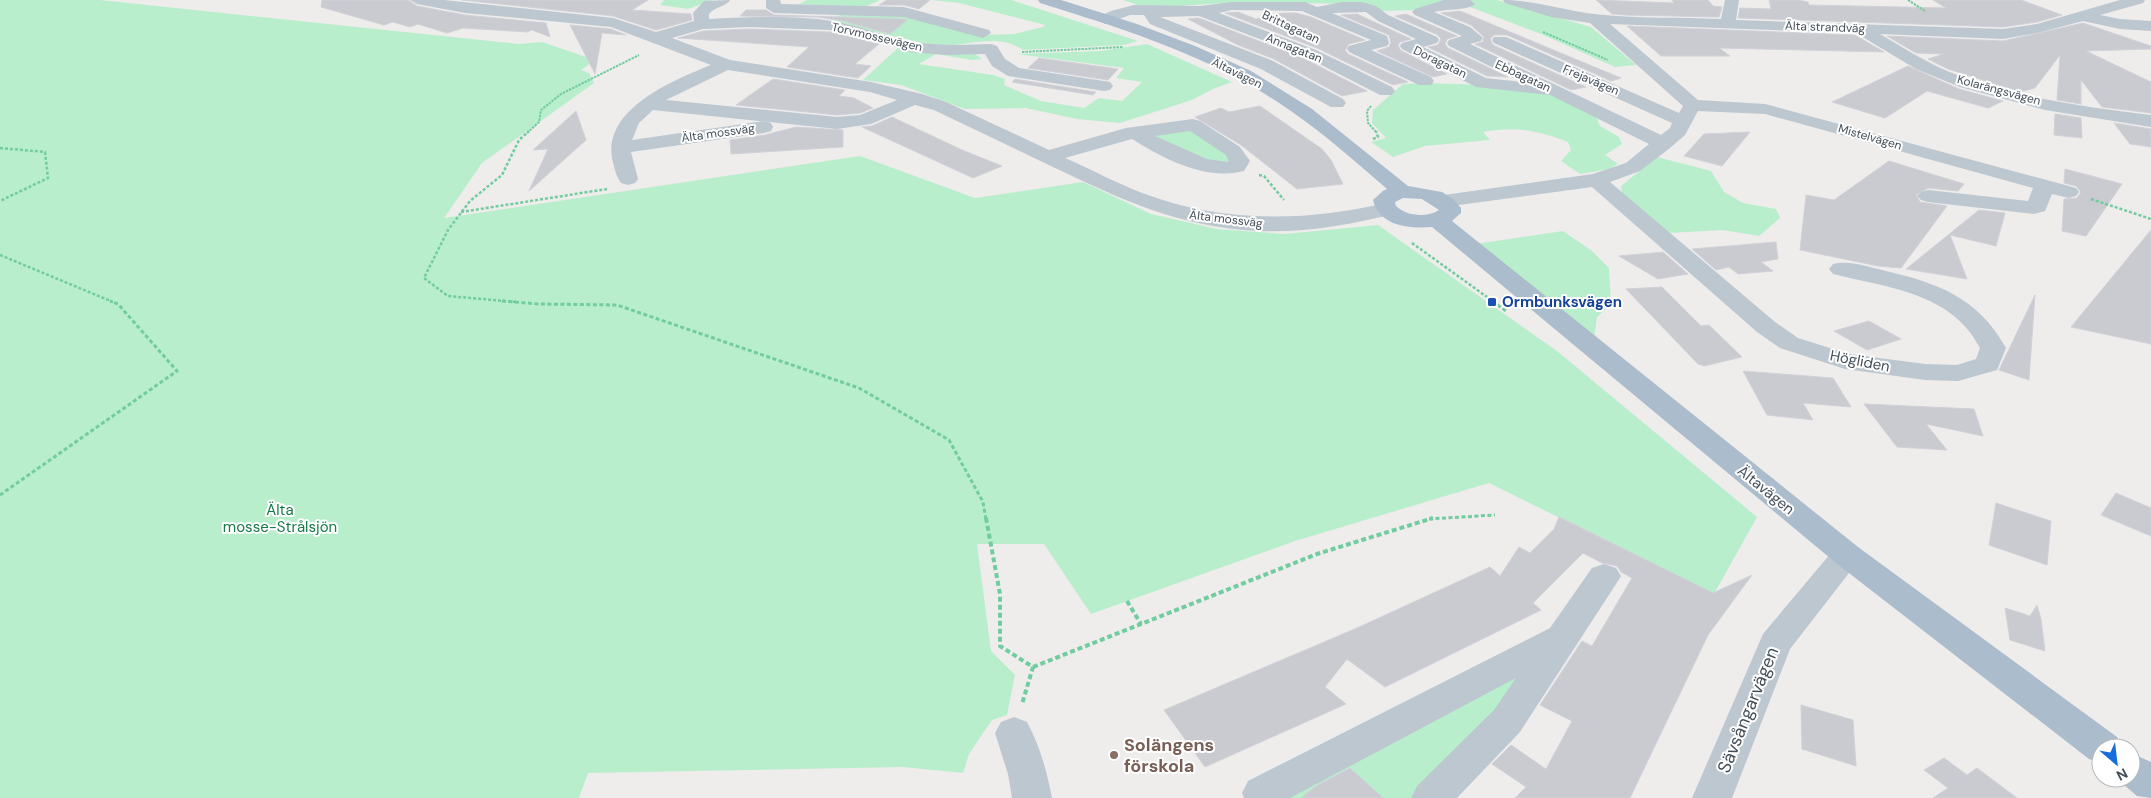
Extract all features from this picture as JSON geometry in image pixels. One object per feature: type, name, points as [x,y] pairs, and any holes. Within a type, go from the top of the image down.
[{"type":"main road","name":"Ältavägen","points":[[1045,0],[1153,36],[1222,65],[1269,89],[1307,114],[1403,192]]},
{"type":"main road","points":[[1403,192],[1428,194],[1441,210],[1413,221],[1393,214],[1386,209],[1384,200],[1390,195],[1403,192]]},
{"type":"main road","name":"Ältavägen","points":[[1441,210],[1847,556],[2091,738]]},
{"type":"street","name":"Älta mossväg","points":[[417,0],[465,8],[574,18],[613,24],[663,40],[726,65],[871,87],[916,98],[940,106],[1133,197],[1204,219],[1247,224],[1304,225],[1386,209]]},
{"type":"street","points":[[702,24],[700,13],[710,4],[723,0]]},
{"type":"street","points":[[1106,0],[1123,5],[1130,10]]},
{"type":"street","name":"Älta strandväg","points":[[1510,0],[1551,12],[1595,19],[2003,34],[2048,27],[2080,15],[2138,0]]},
{"type":"street","points":[[1726,24],[1732,0]]},
{"type":"street","points":[[774,4],[904,12],[984,33]]},
{"type":"street","name":"Ebbagatan","points":[[1468,4],[1446,4],[1420,12],[1464,30],[1475,38],[1456,43],[1663,144]]},
{"type":"street","points":[[574,18],[598,5]]},
{"type":"street","points":[[1105,19],[1130,10],[1152,12],[1200,11],[1232,6],[1250,8],[1305,7],[1381,40],[1381,43],[1355,48],[1425,81]]},
{"type":"street","name":"Doragatan","points":[[1316,12],[1329,8],[1352,6],[1380,13],[1383,18],[1431,40],[1408,46],[1482,83],[1553,90]]},
{"type":"street","name":"Brittagatan","points":[[1250,8],[1284,24]]},
{"type":"street","name":"Annagatan","points":[[1200,11],[1310,54],[1386,90]]},
{"type":"street","points":[[1152,12],[1152,18],[1155,21],[1267,65],[1337,103]]},
{"type":"street","points":[[2080,15],[2120,24],[2151,26]]},
{"type":"street","points":[[1441,210],[1596,180],[1633,167],[1678,131],[1688,113],[1653,68],[1595,19]]},
{"type":"street","name":"Torvmossevägen","points":[[663,40],[702,24],[749,22],[830,25],[860,31],[911,46],[946,50],[991,49]]},
{"type":"street","name":"Kolarängsvägen","points":[[1858,28],[1941,74],[1990,90],[2106,116],[2151,121]]},
{"type":"street","name":"Frejavägen","points":[[1505,39],[1607,87],[1688,113]]},
{"type":"street","name":"Brittagatan","points":[[1267,65],[1335,47]]},
{"type":"street","points":[[991,49],[998,62],[1014,72],[1104,86]]},
{"type":"street","points":[[628,180],[620,156],[625,131],[639,112],[669,91],[726,65]]},
{"type":"street","name":"Älta mossväg","points":[[651,104],[837,123],[864,120],[916,98]]},
{"type":"street","name":"Mistelvägen","points":[[1688,113],[1765,109],[1805,118],[2068,192]]},
{"type":"street","name":"Älta mossväg","points":[[622,147],[709,133],[815,121]]},
{"type":"street","points":[[1046,157],[1136,133],[1193,125],[1233,151],[1240,161],[1237,167],[1221,169],[1194,161],[1136,133]]},
{"type":"street","name":"Högliden","points":[[1596,180],[1766,327],[1789,343],[1845,361],[1925,372],[1958,373],[1988,364],[1993,348],[1983,329],[1967,314],[1948,302],[1910,284],[1879,275],[1841,269]]},
{"type":"street","points":[[1928,196],[2034,208],[2038,206],[2044,186]]},
{"type":"street","name":"Sävsångarvägen","points":[[1712,798],[1775,643],[1847,556]]},
{"type":"street","points":[[1431,798],[1507,721],[1604,576]]},
{"type":"street","points":[[1268,798],[1262,793],[1562,638]]},
{"type":"street","points":[[1014,733],[1028,774],[1032,798]]},
{"type":"path","points":[[1538,31],[1614,63],[1653,68]]},
{"type":"path","points":[[663,40],[561,94],[541,110],[540,122],[519,140],[502,176],[470,200],[448,230],[424,278],[448,296],[540,304],[617,305],[860,388],[949,440],[983,502],[1000,594],[1000,646],[1033,667]]},
{"type":"path","points":[[991,49],[1040,51],[1130,46]]},
{"type":"path","points":[[0,148],[45,152],[48,178],[0,201]]},
{"type":"path","points":[[1237,167],[1264,176],[1304,225]]},
{"type":"path","points":[[461,212],[618,187],[628,180]]},
{"type":"path","points":[[2068,192],[2151,219]]},
{"type":"path","points":[[0,255],[118,304],[177,372],[0,495]]},
{"type":"path","points":[[1033,667],[1317,554],[1434,518],[1496,515]]},
{"type":"path","points":[[1127,601],[1141,624]]},
{"type":"path","points":[[1014,733],[1033,667]]},
{"type":"green space","name":"Älta mosse-Strålsjön","points":[[0,0],[100,0],[519,44],[542,42],[595,60],[581,70],[589,73],[594,83],[482,163],[444,218],[860,156],[975,198],[1083,182],[1151,214],[1217,229],[1285,234],[1378,225],[1557,351],[1757,517],[1714,594],[1489,483],[1295,541],[1091,614],[1044,544],[977,544],[991,651],[1015,675],[1007,715],[992,720],[969,754],[963,773],[903,767],[588,773],[579,798],[0,798]]},
{"type":"green space","points":[[664,0],[713,0],[688,9],[660,5]]},
{"type":"green space","points":[[807,0],[880,0],[863,8],[799,4]]},
{"type":"green space","points":[[932,0],[1011,0],[1138,41],[1124,45],[1023,50],[1013,45],[992,41],[936,46],[832,22],[842,13],[894,14],[979,35],[1014,34],[1045,25],[959,3]]},
{"type":"green space","points":[[1123,0],[1497,0],[1591,27],[1636,65],[1615,67],[1541,34],[1462,4],[1418,10],[1381,11],[1349,4],[1240,2],[1147,8]]},
{"type":"green space","points":[[1147,44],[1232,82],[1192,100],[1120,123],[1077,119],[1026,108],[965,109],[901,85],[863,80],[899,47],[975,54],[982,59],[972,60],[936,54],[919,64],[993,75],[1005,79],[1004,85],[1041,101],[1084,108],[1099,98],[1122,101],[1142,82],[1116,78],[1124,68],[1017,54],[1100,51]]},
{"type":"green space","points":[[1403,84],[1481,85],[1551,95],[1596,117],[1600,126],[1619,137],[1622,144],[1605,155],[1618,164],[1609,169],[1580,174],[1561,161],[1571,150],[1568,142],[1536,132],[1516,129],[1483,132],[1490,140],[1425,146],[1393,157],[1371,142],[1386,138],[1372,123],[1373,110]]},
{"type":"green space","points":[[1191,129],[1233,157],[1232,161],[1218,165],[1148,133]]},
{"type":"green space","points":[[1657,157],[1711,171],[1724,192],[1743,203],[1776,209],[1780,218],[1759,236],[1723,230],[1669,233],[1622,193],[1621,186]]},
{"type":"green space","points":[[1563,231],[1592,251],[1609,268],[1611,304],[1597,317],[1594,339],[1476,244]]},
{"type":"green space","points":[[1562,638],[1431,798],[1267,798]]},
{"type":"building","points":[[322,0],[408,0],[417,6],[465,15],[546,23],[550,37],[532,30],[527,32],[463,28],[447,33],[418,24],[410,27],[393,22],[384,25],[321,7]]},
{"type":"building","points":[[462,0],[648,0],[632,10],[691,14],[692,20],[656,30],[613,16]]},
{"type":"building","points":[[887,0],[930,0],[919,9],[904,5],[879,5]]},
{"type":"building","points":[[1596,0],[1674,3],[1672,0],[1708,0],[1713,6],[1722,7],[1719,17],[1625,15],[1612,14]]},
{"type":"building","points":[[1769,0],[1798,0],[1808,2],[1809,5],[1946,8],[1933,0],[2021,0],[2062,15],[2037,22],[2003,27],[1738,18],[1740,8],[1771,9]]},
{"type":"building","points":[[746,10],[766,10],[774,15],[907,20],[890,34],[843,21],[818,17],[740,16]]},
{"type":"building","points":[[1460,11],[1621,78],[1611,81],[1507,35],[1494,35],[1490,39],[1493,45],[1586,87],[1571,90],[1475,44],[1483,42],[1484,37],[1471,25],[1441,13]]},
{"type":"building","points":[[1238,12],[1256,19],[1282,13],[1296,13],[1311,17],[1365,40],[1349,44],[1345,50],[1348,54],[1408,82],[1393,85],[1317,48],[1225,13]]},
{"type":"building","points":[[1357,14],[1411,39],[1400,42],[1398,45],[1400,50],[1447,74],[1433,77],[1377,51],[1389,47],[1391,42],[1389,35],[1341,15]]},
{"type":"building","points":[[1406,14],[1457,36],[1447,39],[1445,44],[1448,48],[1508,77],[1487,76],[1428,47],[1438,45],[1441,39],[1438,35],[1395,16]]},
{"type":"building","points":[[1199,18],[1303,58],[1367,91],[1342,96],[1274,59],[1238,45],[1188,19]]},
{"type":"building","points":[[2083,23],[2151,46],[2151,49],[2086,51],[2151,82],[2151,113],[2102,107],[2081,80],[2081,104],[2057,100],[2060,55],[2035,88],[2020,92],[1948,69],[1928,59],[1944,54],[1916,53],[1887,36],[2003,41]]},
{"type":"building","points":[[570,25],[611,29],[626,35],[602,33],[595,74]]},
{"type":"building","points":[[1627,26],[1855,35],[1884,52],[1719,48],[1730,56],[1661,56]]},
{"type":"building","points":[[749,29],[830,32],[879,44],[855,64],[871,66],[858,78],[787,67],[809,47],[678,38],[703,31]]},
{"type":"building","points":[[1039,58],[1118,69],[1108,80],[1028,68]]},
{"type":"building","points":[[1908,66],[1959,89],[2003,101],[1988,108],[1927,91],[1885,118],[1832,102]]},
{"type":"building","points":[[773,79],[845,90],[839,96],[854,98],[873,108],[860,113],[837,115],[736,105]]},
{"type":"building","points":[[1015,79],[1096,92],[1093,95],[1012,82]]},
{"type":"building","points":[[1260,106],[1322,149],[1331,160],[1343,184],[1297,189],[1241,145],[1195,117],[1221,108],[1229,112]]},
{"type":"building","points":[[576,111],[586,140],[529,191],[548,149],[533,150]]},
{"type":"building","points":[[2055,114],[2081,118],[2082,138],[2054,135]]},
{"type":"building","points":[[892,117],[962,150],[1002,166],[973,178],[862,127],[872,126]]},
{"type":"building","points":[[2114,123],[2151,129],[2151,147],[2130,144]]},
{"type":"building","points":[[796,127],[843,130],[843,147],[731,154],[730,140],[765,135]]},
{"type":"building","points":[[1750,132],[1722,166],[1684,156],[1704,134]]},
{"type":"building","points":[[1889,161],[1964,184],[1958,191],[1928,188],[1916,195],[1920,202],[1947,206],[1901,268],[1878,266],[1800,250],[1806,195],[1834,200]]},
{"type":"building","points":[[2065,169],[2122,184],[2086,236],[2062,231],[2064,199],[2077,198],[2081,192],[2076,186],[2064,183]]},
{"type":"building","points":[[1979,210],[2005,213],[1996,246],[1950,235],[1967,279],[1906,269]]},
{"type":"building","points":[[2151,230],[2151,344],[2071,327]]},
{"type":"building","points":[[1776,242],[1778,259],[1761,262],[1773,271],[1738,274],[1729,267],[1716,270],[1692,249]]},
{"type":"building","points":[[1663,252],[1688,274],[1658,279],[1619,256]]},
{"type":"building","points":[[1662,287],[1701,326],[1709,325],[1742,357],[1704,366],[1698,364],[1626,289]]},
{"type":"building","points":[[2035,295],[2029,380],[1999,370]]},
{"type":"building","points":[[1869,321],[1901,339],[1867,350],[1834,331]]},
{"type":"building","points":[[1743,371],[1833,378],[1851,407],[1803,403],[1813,420],[1767,415]]},
{"type":"building","points":[[1864,404],[1974,409],[1983,436],[1926,424],[1947,450],[1897,447]]},
{"type":"building","points":[[2116,493],[2151,508],[2151,536],[2101,515]]},
{"type":"building","points":[[1996,503],[2051,521],[2047,565],[1989,545]]},
{"type":"building","points":[[1559,517],[1713,593],[1752,575],[1708,635],[1630,798],[1515,798],[1526,787],[1492,764],[1511,745],[1546,769],[1572,721],[1540,705],[1582,641],[1592,646],[1632,578],[1621,572],[1617,566],[1602,563],[1583,553],[1533,603],[1541,610],[1385,687],[1347,659],[1325,687],[1346,704],[1205,767],[1164,710],[1357,628],[1490,567],[1500,576],[1519,547],[1530,553],[1554,529]]},
{"type":"building","points":[[2037,605],[2041,619],[2045,651],[2010,640],[2005,608],[2030,616]]},
{"type":"building","points":[[1801,705],[1853,720],[1856,766],[1802,749]]},
{"type":"building","points":[[1944,758],[1967,775],[1977,768],[2017,798],[1933,798],[1948,788],[1924,770]]},
{"type":"building","points":[[1350,768],[1383,798],[1301,798],[1316,786]]},
{"type":"place","name":"Ormbunksvägen","points":[[1492,302]]},
{"type":"place","name":"Solängens förskola","points":[[1114,755]]}]
